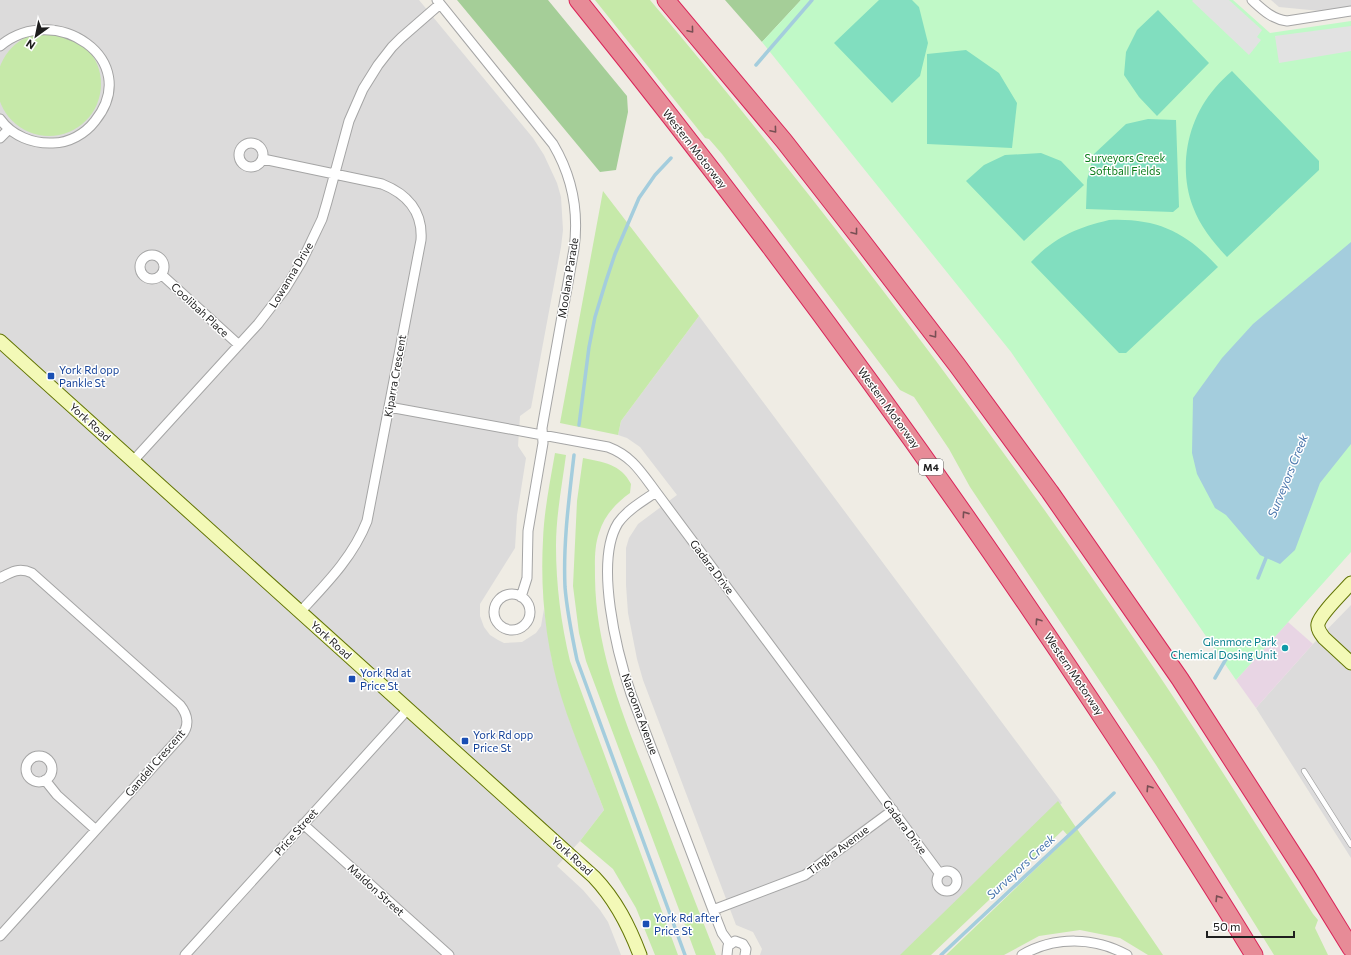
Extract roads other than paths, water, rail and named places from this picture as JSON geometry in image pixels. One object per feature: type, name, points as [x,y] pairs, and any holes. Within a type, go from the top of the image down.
[{"type":"highway","name":"Western Motorway","points":[[578,0],[772,248],[983,540],[1131,760],[1254,955]]},
{"type":"highway","points":[[666,0],[784,141],[862,240],[1045,486],[1180,679],[1351,948]]},
{"type":"street","points":[[1252,0],[1269,15],[1277,19],[1287,21],[1351,11]]},
{"type":"street","name":"Lowanna Drive","points":[[133,461],[267,313],[302,261],[322,218],[341,146],[358,100],[378,65],[400,38],[438,2]]},
{"type":"street","name":"Moolana Parade","points":[[438,2],[553,144],[560,156],[570,182],[574,200],[576,235],[542,428],[543,443],[528,531],[527,578],[521,597]]},
{"type":"street","points":[[0,46],[10,36],[23,28],[41,23],[62,24],[79,31],[93,42],[105,60],[109,80],[107,99],[99,117],[86,131],[77,137],[57,143],[26,140],[9,129],[0,119]]},
{"type":"street","points":[[0,138],[9,129]]},
{"type":"street","name":"Kiparra Crescent","points":[[263,158],[382,184],[396,190],[414,206],[422,230],[367,521],[363,533],[342,566],[300,612]]},
{"type":"street","name":"Coolibah Place","points":[[162,275],[239,345]]},
{"type":"street","name":"York Road","points":[[1,343],[601,884],[623,916],[640,955]]},
{"type":"street","name":"Gadara Drive","points":[[389,407],[608,447],[627,456],[635,464],[656,492],[940,874]]},
{"type":"street","name":"Narooma Avenue","points":[[656,492],[624,516],[614,532],[610,545],[608,567],[611,614],[620,660],[631,694],[722,933],[730,944]]},
{"type":"street","name":"Gandell Crescent","points":[[0,578],[16,570],[23,570],[32,573],[174,700],[185,713],[187,726],[184,733],[0,936]]},
{"type":"street","points":[[1351,583],[1322,616],[1318,623],[1319,630],[1324,638],[1351,663]]},
{"type":"street","points":[[509,594],[521,597],[526,600],[530,612],[527,623],[522,628],[517,630],[505,629],[496,622],[494,610],[495,604],[509,594]]},
{"type":"street","name":"Price Street","points":[[185,955],[408,709]]},
{"type":"street","points":[[44,780],[57,795],[96,830]]},
{"type":"street","name":"Tingha Avenue","points":[[713,910],[805,875],[893,810]]},
{"type":"street","name":"Maldon Street","points":[[303,824],[449,955]]},
{"type":"street","points":[[728,955],[727,949],[730,944],[738,941],[743,944],[746,949],[745,955]]},
{"type":"street","points":[[1022,955],[1036,948],[1052,943],[1081,941],[1107,946],[1127,955]]},
{"type":"lane","points":[[1304,771],[1351,845]]},
{"type":"water","points":[[1351,242],[1351,444],[1320,483],[1295,550],[1280,564],[1260,555],[1226,515],[1215,508],[1197,474],[1192,453],[1193,398],[1222,358],[1253,324]]},
{"type":"waterway","points":[[756,65],[812,0]]},
{"type":"waterway","points":[[579,425],[589,347],[595,317],[615,254],[639,198],[655,175],[671,158]]},
{"type":"waterway","points":[[574,455],[567,521],[565,587],[577,660],[685,955]]},
{"type":"waterway","name":"Surveyors Creek","points":[[1258,578],[1268,553]]},
{"type":"waterway","name":"Surveyors Creek","points":[[1215,678],[1226,659]]},
{"type":"waterway","name":"Surveyors Creek","points":[[941,955],[1114,793]]},
{"type":"place","name":"York Rd opp Pankle St","points":[[51,376]]},
{"type":"place","name":"Glenmore Park Chemical Dosing Unit","points":[[1285,648]]},
{"type":"place","name":"York Rd at Price St","points":[[352,679]]},
{"type":"place","name":"York Rd opp Price St","points":[[465,741]]},
{"type":"place","name":"York Rd after Price St","points":[[646,924]]},
{"type":"park label","name":"Surveyors Creek Softball Fields","points":[[1125,164]]}]
